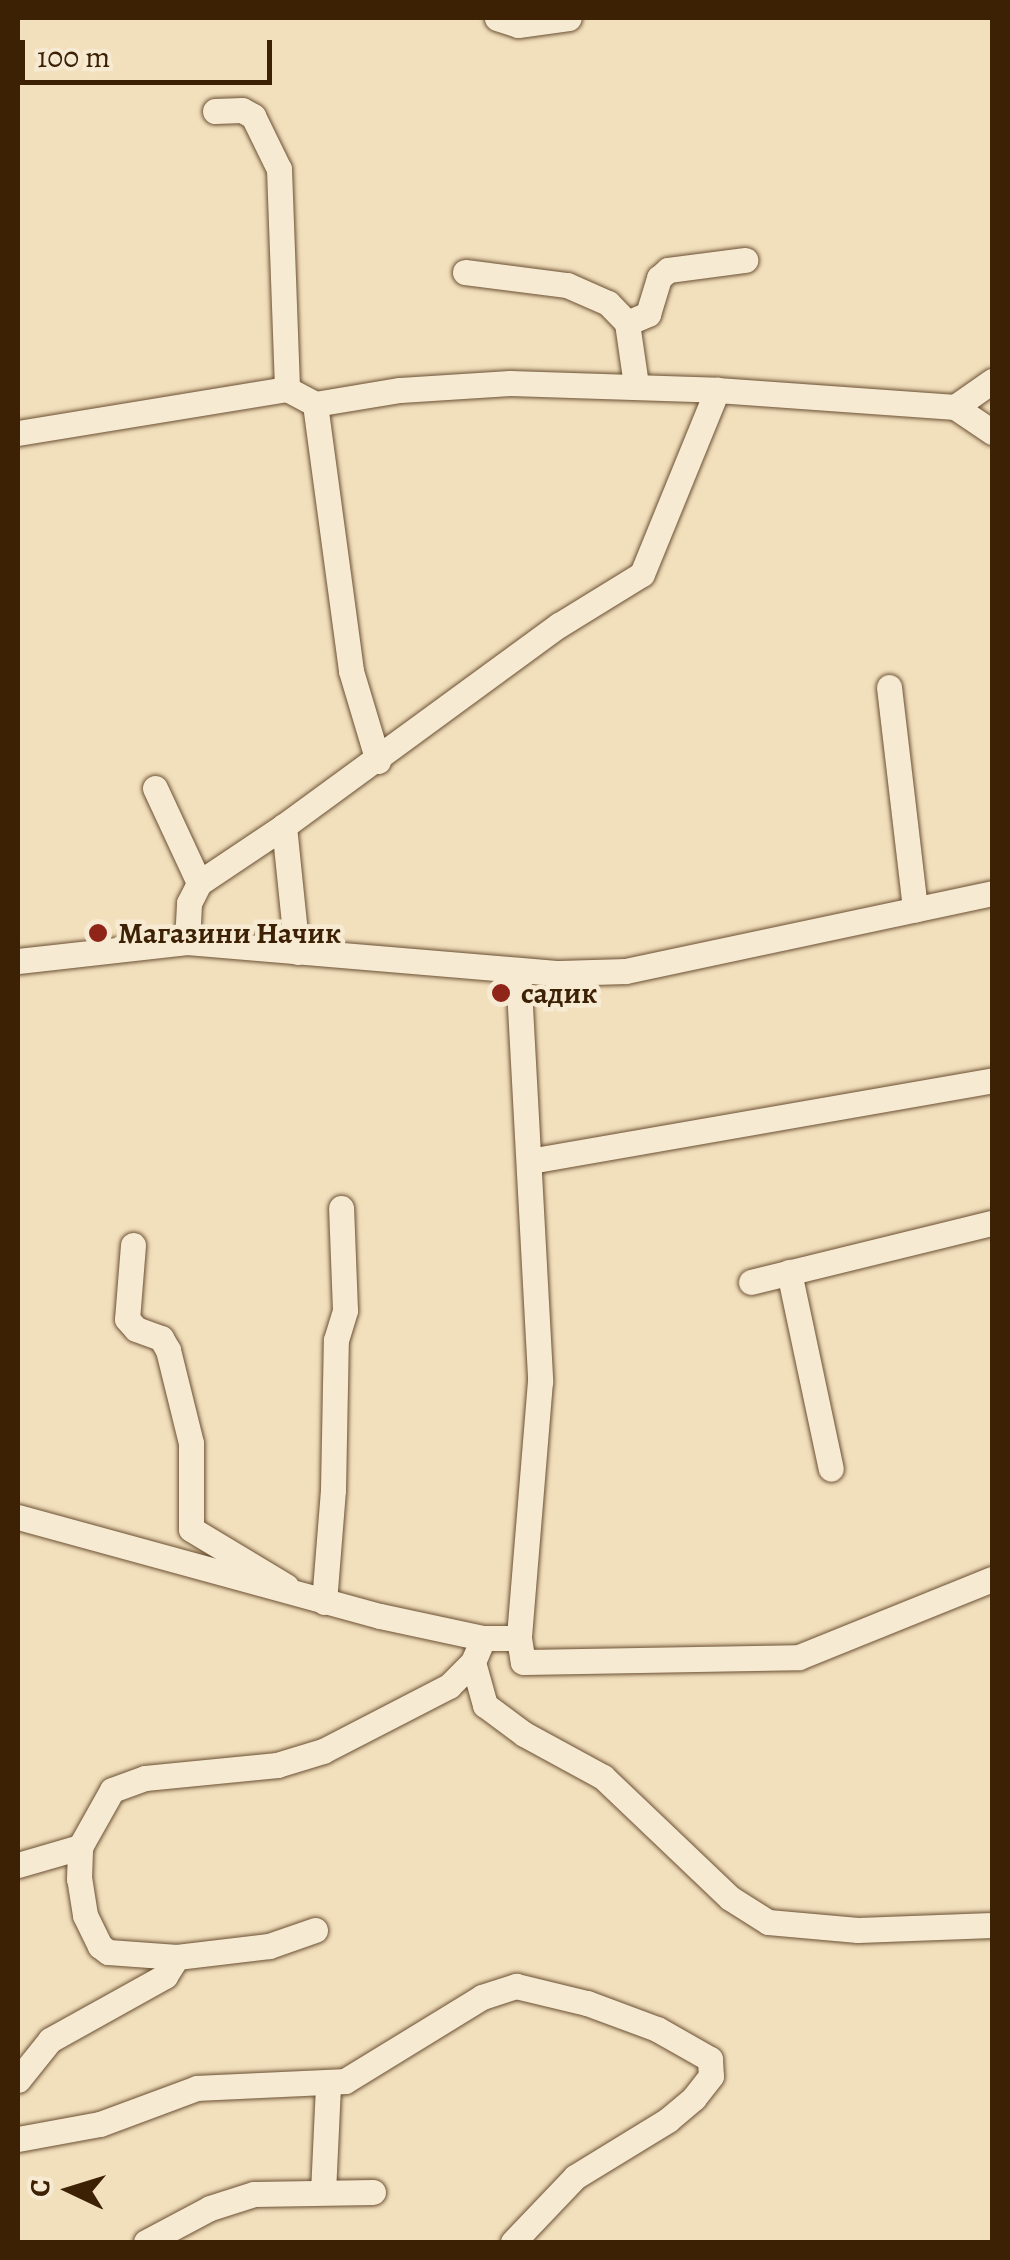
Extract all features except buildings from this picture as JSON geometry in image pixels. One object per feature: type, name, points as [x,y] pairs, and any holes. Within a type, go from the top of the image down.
[{"type":"street","points":[[497,18],[518,25],[569,18]]},
{"type":"street","points":[[215,111],[242,110],[253,116],[279,169],[286,389]]},
{"type":"street","points":[[627,323],[648,314],[660,278],[668,270],[745,260]]},
{"type":"street","points":[[465,272],[578,289],[608,303],[627,323],[636,385]]},
{"type":"street","points":[[955,407],[992,381]]},
{"type":"street","points":[[18,434],[286,389],[315,404],[400,390],[492,384],[636,385],[955,407],[992,432]]},
{"type":"street","points":[[187,942],[189,902],[200,883],[378,761],[559,625],[642,574],[717,390]]},
{"type":"street","points":[[315,404],[351,671],[378,761]]},
{"type":"street","points":[[889,686],[915,909]]},
{"type":"street","points":[[155,788],[200,883]]},
{"type":"street","points":[[284,826],[297,952]]},
{"type":"street","points":[[18,960],[187,942],[518,970],[626,971],[992,893]]},
{"type":"street","points":[[518,970],[540,1381],[519,1655],[530,1664],[798,1657],[877,1629],[992,1580]]},
{"type":"street","points":[[530,1161],[992,1080]]},
{"type":"street","points":[[314,1599],[333,1490],[336,1340],[345,1310],[342,1208]]},
{"type":"street","points":[[751,1282],[992,1223]]},
{"type":"street","points":[[133,1245],[127,1319],[136,1328],[162,1338],[168,1350],[191,1443],[190,1529],[314,1599]]},
{"type":"street","points":[[788,1272],[831,1469]]},
{"type":"street","points":[[18,1517],[314,1599],[484,1638],[519,1638]]},
{"type":"street","points":[[315,1930],[269,1946],[177,1956],[118,1954],[100,1946],[85,1915],[78,1879],[80,1847],[112,1790],[128,1782],[278,1765],[323,1750],[449,1686],[473,1662],[484,1638]]},
{"type":"street","points":[[473,1662],[484,1704],[524,1734],[604,1778],[730,1898],[768,1922],[858,1930],[992,1925]]},
{"type":"street","points":[[18,1866],[80,1847]]},
{"type":"street","points":[[18,2080],[50,2040],[166,1976],[177,1956]]},
{"type":"street","points":[[18,2139],[100,2124],[198,2088],[328,2084],[362,2072],[482,1997],[516,1986],[587,2003],[657,2029],[710,2059],[711,2076],[694,2098],[668,2120],[575,2177],[513,2242]]},
{"type":"street","points":[[324,2192],[328,2084]]},
{"type":"street","points":[[146,2242],[232,2199],[254,2194],[374,2192]]},
{"type":"place","name":"Магазини Начик","points":[[98,933]]},
{"type":"place","name":"садик","points":[[501,993]]}]
